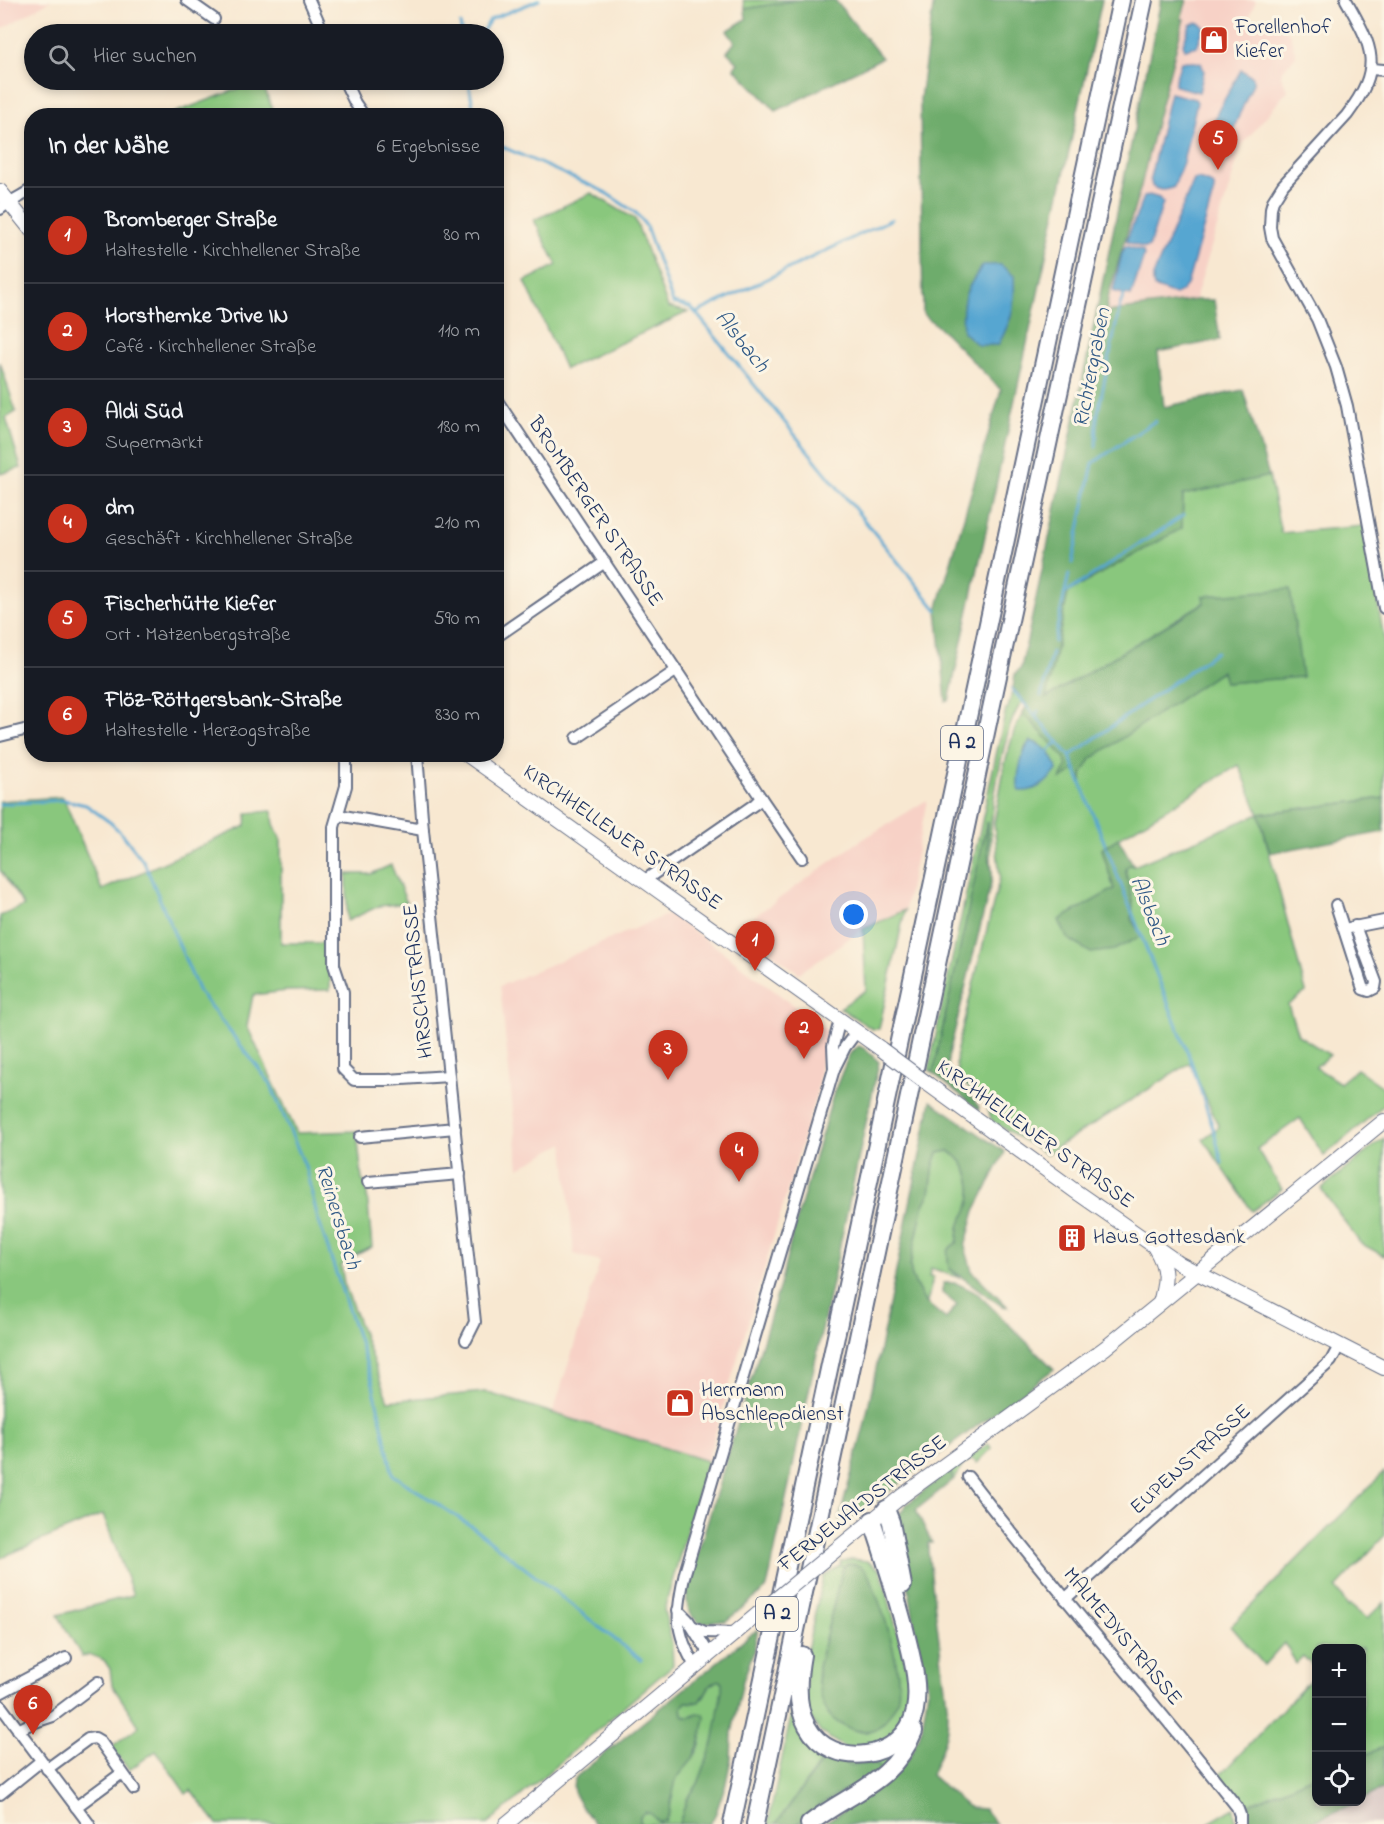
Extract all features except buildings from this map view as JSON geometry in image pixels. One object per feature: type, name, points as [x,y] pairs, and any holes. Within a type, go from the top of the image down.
[{"type":"highway","name":"A 2","points":[[732,1824],[1121,0]]},
{"type":"highway","name":"A 2","points":[[755,1824],[995,690],[1144,0]]},
{"type":"highway","points":[[809,1824],[886,1773],[905,1749],[920,1713],[922,1698],[920,1671],[891,1522],[886,1509]]},
{"type":"highway","points":[[809,1574],[816,1590],[799,1674],[799,1698],[803,1718],[811,1733],[826,1746],[849,1755],[874,1754],[894,1744],[906,1732],[913,1716],[916,1681],[902,1617],[872,1520]]},
{"type":"main road","points":[[0,191],[5,206],[24,224]]},
{"type":"main road","name":"KIRCHHELLENER STRASSE","points":[[477,762],[857,1031],[1075,1191],[1180,1264],[1384,1368]]},
{"type":"main road","name":"FERNEWALDSTRASSE","points":[[506,1824],[872,1520],[1069,1376],[1384,1121]]},
{"type":"main road","points":[[1154,1246],[1165,1269],[1160,1304]]},
{"type":"street","points":[[187,0],[214,20]]},
{"type":"street","points":[[309,0],[320,24]]},
{"type":"street","points":[[1346,0],[1362,27],[1369,45],[1371,69],[1366,85],[1347,115],[1275,196],[1271,208],[1270,227],[1274,242],[1317,319],[1336,367],[1347,406],[1384,608]]},
{"type":"street","points":[[1371,69],[1384,70]]},
{"type":"street","points":[[349,90],[358,108]]},
{"type":"street","points":[[5,206],[24,195]]},
{"type":"street","name":"BROMBERGER STRASSE","points":[[504,411],[802,858]]},
{"type":"street","points":[[504,631],[605,562]]},
{"type":"street","points":[[577,738],[677,670]]},
{"type":"street","points":[[0,736],[24,730]]},
{"type":"street","points":[[346,762],[346,786],[334,827],[334,965],[343,992],[343,1069],[354,1080],[449,1076]]},
{"type":"street","name":"HIRSCHSTRASSE","points":[[418,762],[475,1322],[466,1340]]},
{"type":"street","points":[[645,880],[761,798]]},
{"type":"street","points":[[338,815],[423,830]]},
{"type":"street","points":[[1336,905],[1363,989],[1368,992],[1375,988],[1376,982],[1356,926]]},
{"type":"street","points":[[1342,929],[1384,921]]},
{"type":"street","points":[[834,1069],[833,1046],[840,1020]]},
{"type":"street","points":[[695,1666],[681,1638],[678,1625],[678,1610],[685,1573],[834,1069],[857,1031]]},
{"type":"street","points":[[360,1137],[455,1128]]},
{"type":"street","points":[[368,1182],[460,1174]]},
{"type":"street","name":"EUPENSTRASSE","points":[[1065,1599],[1331,1361],[1339,1346]]},
{"type":"street","name":"MALMEDYSTRASSE","points":[[968,1477],[1065,1599],[1142,1689],[1237,1807],[1240,1824]]},
{"type":"street","points":[[678,1610],[692,1625],[709,1654]]},
{"type":"street","points":[[692,1625],[705,1632],[735,1633]]},
{"type":"street","points":[[0,1693],[66,1658]]},
{"type":"street","points":[[18,1730],[53,1716],[98,1682]]},
{"type":"street","points":[[0,1705],[89,1824]]},
{"type":"street","points":[[0,1794],[44,1765],[92,1738],[100,1741],[134,1789]]},
{"type":"street","points":[[76,1807],[123,1773]]},
{"type":"shaded area","points":[[0,0],[51,0],[0,30]]},
{"type":"shaded area","points":[[1187,0],[1256,0],[1247,23],[1274,18],[1290,34],[1296,56],[1282,70],[1281,76],[1288,90],[1242,145],[1195,300],[1106,312],[1117,262],[1141,186],[1184,20],[1181,19]]},
{"type":"shaded area","points":[[927,800],[905,910],[863,929],[799,973],[738,928],[857,843]]},
{"type":"shaded area","points":[[669,914],[826,1030],[817,1091],[707,1461],[553,1413],[600,1262],[574,1254],[564,1143],[519,1168],[500,986]]},
{"type":"shaded area","points":[[1384,1789],[1384,1824],[1308,1824],[1348,1806],[1366,1806],[1366,1797]]},
{"type":"green space","points":[[743,0],[797,0],[745,9]]},
{"type":"green space","points":[[797,0],[835,0],[882,58],[776,111],[734,68],[738,63],[727,52],[735,42],[727,31],[746,19],[745,9]]},
{"type":"green space","points":[[934,0],[1102,0],[949,701],[946,701],[937,610],[1001,390],[923,314],[920,99]]},
{"type":"green space","points":[[1161,0],[1187,0],[1141,186],[1109,294],[1106,312],[1195,300],[1214,300],[1220,340],[1158,352],[1164,407],[1243,390],[1269,476],[1183,495],[1182,528],[1068,592],[1046,698],[1204,603],[1203,596],[1290,589],[1302,677],[1225,683],[1222,671],[1091,759],[1082,775],[1081,784],[1075,770],[1060,780],[1067,767],[1064,757],[1029,719],[1025,716],[1021,717],[1027,705],[1013,688],[1015,674],[1021,668],[1063,473]]},
{"type":"green space","points":[[235,90],[265,90],[272,108],[187,108]]},
{"type":"green space","points":[[591,193],[635,219],[668,307],[688,312],[565,369],[525,281],[557,265],[534,220]]},
{"type":"green space","points":[[0,362],[16,412],[6,418],[21,468],[0,474]]},
{"type":"green space","points":[[1269,476],[1281,533],[1364,526],[1384,638],[1384,798],[1259,814],[1306,992],[1288,1005],[1298,1035],[1330,1055],[1315,1067],[1340,1083],[1357,1069],[1384,1088],[1384,1105],[1324,1156],[1300,1118],[1257,1149],[1282,1189],[1252,1211],[1203,1139],[1219,1127],[1190,1063],[1046,1154],[992,1121],[986,1105],[960,1079],[956,1064],[957,1049],[1000,877],[994,823],[1005,763],[1014,731],[1021,717],[1029,719],[1065,757],[1067,767],[1061,779],[1075,769],[1081,782],[1083,772],[1091,759],[1222,671],[1226,683],[1302,676],[1203,596],[1205,602],[1046,698],[1068,592],[1182,528],[1183,495]],"holes":[[[1030,741],[1040,744],[1018,786],[1025,748]],[[1239,765],[1259,814],[1134,866],[1129,865],[1126,873],[1133,912],[1131,919],[1141,936],[1060,920],[1114,889],[1102,849],[1105,846]]]},
{"type":"green space","points":[[1013,688],[1023,701],[1010,725],[996,782],[991,827],[992,872],[988,852],[988,823],[934,1073],[929,1070],[939,1020],[1006,709]]},
{"type":"green space","points":[[63,797],[102,890],[246,826],[247,813],[272,811],[274,824],[281,840],[281,943],[330,943],[330,990],[253,995],[247,1026],[297,1133],[357,1131],[362,1180],[366,1184],[372,1247],[350,1258],[341,1266],[344,1283],[388,1401],[485,1392],[707,1461],[664,1610],[672,1643],[673,1665],[488,1824],[217,1824],[191,1790],[186,1794],[156,1751],[129,1770],[111,1747],[139,1726],[112,1685],[110,1669],[104,1660],[89,1654],[82,1657],[58,1615],[133,1595],[103,1514],[0,1558],[0,916],[24,906],[0,870],[0,801]]},
{"type":"green space","points":[[1384,798],[1384,832],[1270,853],[1259,814]]},
{"type":"green space","points":[[987,822],[992,879],[948,1058],[954,1080],[979,1107],[979,1110],[933,1073]]},
{"type":"green space","points":[[1118,838],[1134,866],[1129,865],[1126,868],[1133,904],[1131,919],[1142,936],[1114,950],[1091,953],[1067,938],[1059,920],[1114,889],[1102,849]]},
{"type":"green space","points":[[391,865],[407,903],[379,906],[347,921],[347,874],[371,874]]},
{"type":"green space","points":[[905,910],[879,1029],[872,1029],[840,1008],[866,990],[863,929]]},
{"type":"green space","points":[[859,1046],[879,1062],[767,1588],[726,1621],[699,1623],[694,1619],[687,1604],[689,1582],[780,1285],[834,1092],[849,1055]]},
{"type":"green space","points":[[931,1101],[1005,1152],[975,1211],[965,1247],[972,1271],[1008,1307],[1002,1306],[949,1268],[948,1253],[950,1247],[957,1243],[960,1224],[970,1203],[971,1186],[962,1162],[949,1151],[938,1153],[934,1164],[930,1193],[923,1207],[910,1266],[912,1277],[924,1301],[946,1319],[957,1305],[942,1293],[944,1283],[956,1283],[977,1293],[1054,1369],[841,1525],[840,1516],[864,1427]]},
{"type":"green space","points":[[1384,1138],[1384,1256],[1360,1243],[1321,1189]]},
{"type":"green space","points":[[949,1151],[962,1162],[971,1186],[970,1203],[960,1224],[957,1243],[950,1247],[948,1253],[949,1268],[960,1278],[931,1268],[929,1277],[933,1278],[927,1303],[912,1277],[910,1266],[923,1207],[930,1193],[934,1164],[938,1153]]},
{"type":"green space","points":[[988,1444],[992,1448],[977,1463],[972,1459],[964,1464],[953,1480],[951,1470]]},
{"type":"green space","points":[[948,1472],[953,1480],[916,1510],[932,1543],[928,1543],[928,1551],[948,1712],[945,1738],[931,1775],[964,1804],[971,1808],[984,1809],[996,1824],[822,1824],[886,1784],[909,1758],[922,1728],[928,1689],[915,1629],[898,1516],[907,1504]]},
{"type":"green space","points":[[1384,1472],[1384,1536],[1336,1588],[1348,1607],[1350,1605],[1367,1619],[1384,1602],[1384,1747],[1366,1754],[1366,1644],[1312,1644],[1312,1665],[1303,1656],[1296,1663],[1284,1643],[1264,1665],[1231,1626]]},
{"type":"green space","points":[[851,1559],[867,1561],[881,1570],[913,1691],[901,1730],[878,1746],[845,1748],[820,1732],[807,1712],[805,1660],[823,1576],[841,1565],[840,1562]],"holes":[[[843,1567],[897,1700],[883,1724],[868,1732],[861,1732],[842,1725],[828,1714],[817,1680],[818,1667]]]},
{"type":"green space","points":[[848,1564],[862,1567],[871,1580],[890,1635],[898,1679],[899,1691],[894,1707],[880,1726],[869,1731],[852,1729],[840,1724],[828,1714],[818,1683],[818,1667],[843,1567]]},
{"type":"green space","points":[[758,1629],[753,1653],[743,1681],[732,1733],[731,1759],[726,1783],[710,1824],[679,1824],[687,1799],[698,1784],[713,1744],[722,1689],[722,1682],[718,1680],[710,1685],[700,1702],[686,1702],[682,1707],[683,1715],[686,1717],[692,1717],[697,1713],[704,1714],[705,1718],[700,1742],[692,1760],[676,1779],[669,1813],[665,1821],[659,1822],[651,1814],[645,1812],[640,1816],[642,1824],[595,1824],[575,1795],[573,1788],[577,1776]]},
{"type":"green space","points":[[1312,1678],[1312,1777],[1243,1807],[1219,1776]]},
{"type":"green space","points":[[718,1680],[723,1682],[713,1744],[698,1784],[687,1799],[679,1824],[642,1824],[640,1816],[644,1812],[651,1814],[657,1821],[665,1821],[675,1780],[695,1755],[700,1744],[701,1733],[694,1714],[689,1718],[683,1715],[682,1707],[686,1702],[696,1703],[703,1698],[710,1685]]},
{"type":"green space","points":[[794,1702],[806,1732],[830,1752],[854,1758],[867,1757],[891,1749],[902,1741],[905,1743],[878,1777],[805,1824],[797,1824],[821,1804],[880,1771],[879,1766],[875,1763],[854,1765],[832,1759],[824,1761],[819,1764],[776,1824],[768,1824]]},
{"type":"green space","points":[[1384,1747],[1384,1789],[1366,1797],[1366,1754]]},
{"type":"green space","points":[[825,1759],[834,1759],[850,1765],[875,1763],[880,1766],[880,1771],[821,1804],[797,1824],[776,1824],[820,1764]]},
{"type":"green space","points":[[1312,1777],[1312,1806],[1348,1806],[1308,1824],[1245,1824],[1243,1807]]},
{"type":"green space","points":[[1234,1808],[1236,1824],[1207,1824]]},
{"type":"water","points":[[1196,22],[1204,27],[1197,46],[1185,49],[1183,44],[1190,25]]},
{"type":"water","points":[[1181,62],[1201,63],[1204,71],[1199,92],[1175,86]]},
{"type":"water","points":[[1241,70],[1253,77],[1253,83],[1229,139],[1225,142],[1212,140],[1209,135],[1218,111]]},
{"type":"water","name":"Forellenhof Kiefer","points":[[1170,93],[1195,99],[1197,102],[1183,162],[1174,187],[1163,190],[1152,186],[1150,178]]},
{"type":"water","points":[[1198,179],[1214,186],[1214,191],[1187,285],[1175,295],[1154,287],[1153,276],[1194,180]]},
{"type":"water","points":[[1149,195],[1159,198],[1163,203],[1149,247],[1144,248],[1127,242],[1127,239],[1144,197]]},
{"type":"water","points":[[1126,246],[1143,251],[1144,256],[1131,296],[1113,291],[1122,253]]},
{"type":"water","points":[[983,265],[1001,265],[1014,276],[1012,312],[998,345],[978,345],[963,332],[965,296]]},
{"type":"water","points":[[1030,741],[1048,751],[1057,770],[1041,785],[1031,790],[1020,791],[1018,780],[1020,766]]},
{"type":"waterway","name":"Alsbach","points":[[487,24],[496,17],[539,0]]},
{"type":"waterway","name":"Alsbach","points":[[470,90],[473,108]]},
{"type":"waterway","name":"Alsbach","points":[[504,148],[603,191],[636,213],[646,226],[673,303],[690,307],[696,313],[937,610]]},
{"type":"waterway","points":[[696,313],[892,219]]},
{"type":"waterway","name":"Richtergraben","points":[[1096,447],[1097,417],[1124,295]]},
{"type":"waterway","name":"Richtergraben","points":[[1072,563],[1093,463],[1155,421]]},
{"type":"waterway","points":[[1064,594],[1184,515]]},
{"type":"waterway","name":"Richtergraben","points":[[1054,642],[1069,574]]},
{"type":"waterway","name":"Richtergraben","points":[[1041,696],[1052,652]]},
{"type":"waterway","points":[[1070,756],[1216,652]]},
{"type":"waterway","name":"Alsbach","points":[[1012,689],[1070,756],[1191,1061],[1222,1163]]},
{"type":"waterway","name":"Alsbach","points":[[1035,716],[1038,711]]},
{"type":"waterway","points":[[1047,752],[1058,742]]},
{"type":"waterway","name":"Reinersbach","points":[[0,804],[64,800],[86,805],[111,823],[144,862],[199,992],[270,1083],[305,1166],[318,1219],[372,1380],[393,1475],[474,1528],[641,1660]]},
{"type":"place","name":"Forellenhof Kiefer","points":[[1214,40]]},
{"type":"place","name":"Fischerhütte Kiefer","points":[[1218,170]]},
{"type":"place","name":"Bromberger Straße","points":[[755,971]]},
{"type":"place","name":"Horsthemke Drive IN","points":[[804,1059]]},
{"type":"place","name":"Aldi Süd","points":[[668,1080]]},
{"type":"place","name":"dm","points":[[739,1182]]},
{"type":"place","name":"Haus Gottesdank","points":[[1072,1238]]},
{"type":"place","name":"Herrmann Abschleppdienst","points":[[680,1403]]},
{"type":"place","name":"Flöz-Röttgersbank-Straße","points":[[33,1735]]}]
